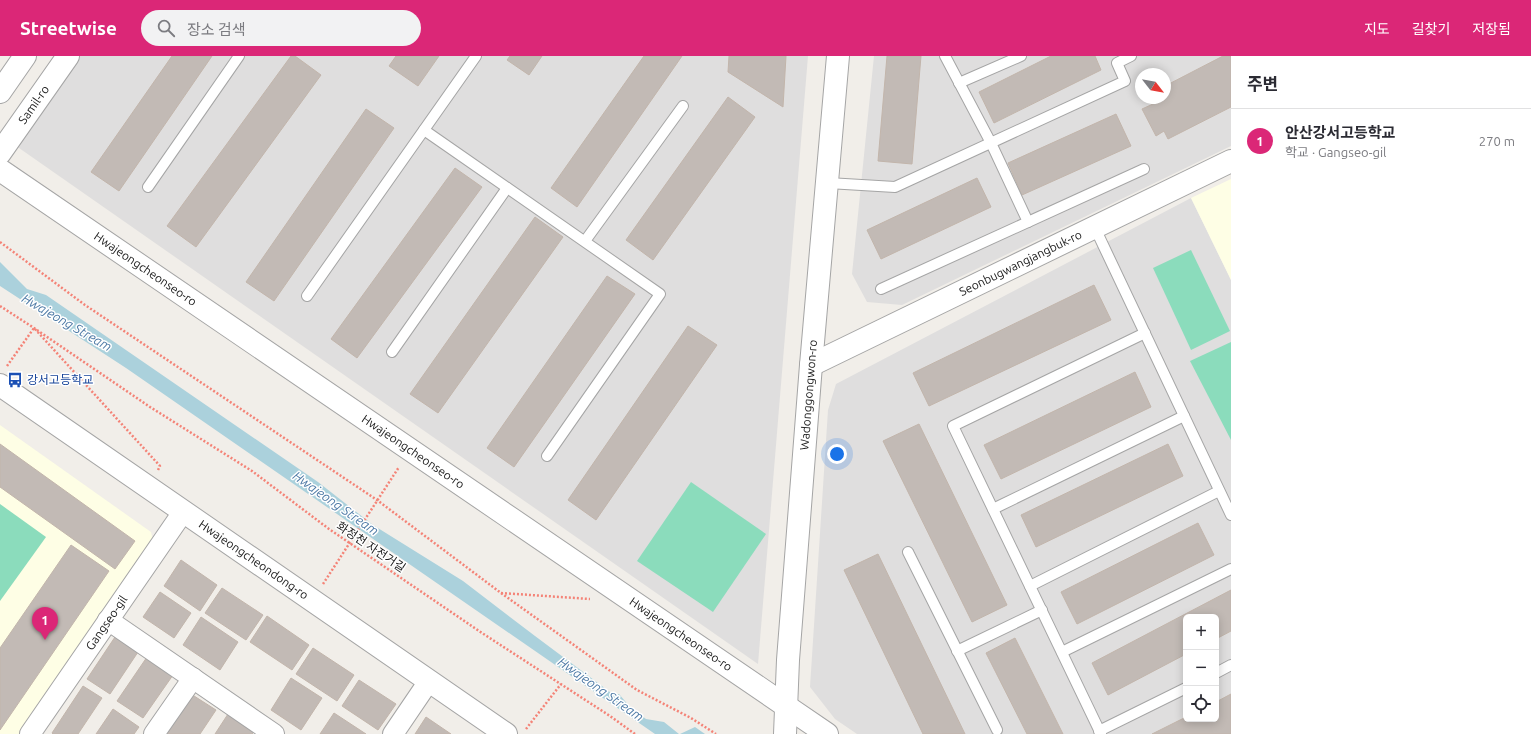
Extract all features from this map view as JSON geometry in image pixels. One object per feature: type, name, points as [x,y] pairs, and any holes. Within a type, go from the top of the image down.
[{"type":"street","points":[[0,92],[25,56]]},
{"type":"street","name":"Samil-ro","points":[[0,153],[68,56]]},
{"type":"street","name":"Wadonggongwon-ro","points":[[785,734],[788,660],[811,365],[838,56]]},
{"type":"street","name":"Seonbugwangjangbuk-ro","points":[[811,365],[1231,161]]},
{"type":"street","name":"Hwajeongcheonseo-ro","points":[[0,170],[826,734]]},
{"type":"street","name":"Hwajeongcheondong-ro","points":[[2,378],[147,487],[506,734]]},
{"type":"street","name":"Gangseo-gil","points":[[30,734],[183,512]]},
{"type":"street","points":[[108,620],[271,733]]},
{"type":"street","points":[[154,734],[193,678]]},
{"type":"street","points":[[393,734],[429,680]]},
{"type":"lane","points":[[148,187],[239,56]]},
{"type":"lane","points":[[307,296],[476,56]]},
{"type":"lane","points":[[945,56],[991,143],[1028,222]]},
{"type":"lane","points":[[959,83],[1021,56]]},
{"type":"lane","points":[[828,183],[895,187],[1125,81],[1115,59],[1131,56]]},
{"type":"lane","points":[[585,241],[683,106]]},
{"type":"lane","points":[[424,130],[660,294],[548,456]]},
{"type":"lane","points":[[881,289],[1144,169]]},
{"type":"lane","points":[[392,352],[507,188]]},
{"type":"lane","points":[[1094,228],[1231,515]]},
{"type":"lane","points":[[1145,333],[953,426],[1100,732],[1183,690]]},
{"type":"lane","points":[[993,509],[1184,416]]},
{"type":"lane","points":[[1030,586],[1219,491]]},
{"type":"lane","points":[[908,552],[997,730]]},
{"type":"lane","points":[[1062,652],[1231,569]]},
{"type":"lane","points":[[957,651],[1042,610]]},
{"type":"lane","points":[[1219,671],[1231,665]]},
{"type":"path","points":[[0,242],[85,305],[377,500],[501,593],[637,690],[691,718],[716,734]]},
{"type":"path","name":"화정천 자전거길","points":[[0,306],[150,407],[252,471],[350,544],[635,734]]},
{"type":"path","points":[[2,378],[34,328],[160,466],[147,487]]},
{"type":"path","points":[[311,601],[411,450]]},
{"type":"path","points":[[501,593],[594,599]]},
{"type":"path","points":[[522,734],[561,684]]},
{"type":"shaded area","points":[[70,56],[808,56],[758,664],[9,141]]},
{"type":"shaded area","points":[[874,56],[1231,56],[1231,146],[902,305],[867,302],[852,274]]},
{"type":"shaded area","points":[[1231,179],[1231,280],[1191,198]]},
{"type":"shaded area","points":[[1191,198],[1231,280],[1231,734],[857,734],[835,719],[810,687],[828,410],[836,384]]},
{"type":"shaded area","points":[[0,425],[151,532],[154,545],[26,734],[0,734]]},
{"type":"green space","points":[[1191,250],[1230,331],[1191,350],[1153,268]]},
{"type":"green space","points":[[1231,342],[1231,440],[1190,361]]},
{"type":"green space","points":[[691,482],[766,534],[713,612],[637,561]]},
{"type":"green space","points":[[0,504],[46,537],[0,601]]},
{"type":"water","name":"Hwajeong Stream","points":[[0,262],[27,289],[46,295],[318,482],[373,525],[463,581],[614,695],[619,694],[630,707],[646,719],[664,722],[679,734],[655,734],[126,368],[0,286]]},
{"type":"water","points":[[695,727],[705,734],[680,734]]},
{"type":"building","points":[[172,56],[212,56],[119,191],[91,172]]},
{"type":"building","points":[[291,56],[295,56],[321,75],[196,247],[167,226]]},
{"type":"building","points":[[396,56],[439,56],[418,86],[389,66]]},
{"type":"building","points":[[510,56],[542,56],[529,75],[507,60]]},
{"type":"building","points":[[644,56],[682,56],[577,207],[551,188]]},
{"type":"building","points":[[729,56],[786,56],[783,107],[728,72]]},
{"type":"building","points":[[887,56],[921,56],[912,164],[878,161]]},
{"type":"building","points":[[1051,56],[1095,56],[1101,70],[994,123],[979,92]]},
{"type":"building","points":[[1223,56],[1231,56],[1231,107],[1168,139],[1164,131],[1156,136],[1142,109],[1153,104],[1171,104],[1171,83]]},
{"type":"building","points":[[728,97],[755,117],[653,260],[626,240]]},
{"type":"building","points":[[366,109],[394,128],[274,301],[246,282]]},
{"type":"building","points":[[1116,114],[1131,146],[1022,195],[1008,163]]},
{"type":"building","points":[[455,168],[482,187],[357,358],[331,339]]},
{"type":"building","points":[[977,178],[991,207],[881,259],[867,230]]},
{"type":"building","points":[[535,217],[563,237],[438,413],[410,394]]},
{"type":"building","points":[[607,276],[635,294],[514,467],[487,448]]},
{"type":"building","points":[[1094,285],[1111,320],[929,406],[913,373]]},
{"type":"building","points":[[688,326],[717,345],[596,520],[568,500]]},
{"type":"building","points":[[1135,372],[1151,407],[1001,479],[984,445]]},
{"type":"building","points":[[919,424],[1007,605],[972,622],[883,441]]},
{"type":"building","points":[[0,444],[135,541],[115,569],[0,487]]},
{"type":"building","points":[[1168,444],[1183,476],[1036,547],[1021,515]]},
{"type":"building","points":[[1198,523],[1214,555],[1077,624],[1061,592]]},
{"type":"building","points":[[71,545],[109,571],[0,730],[0,648]]},
{"type":"building","points":[[878,554],[965,734],[923,734],[844,570]]},
{"type":"building","points":[[181,560],[217,585],[200,611],[164,586]]},
{"type":"building","points":[[222,588],[263,615],[246,640],[205,613]]},
{"type":"building","points":[[1231,590],[1231,631],[1219,637],[1219,614],[1185,614]]},
{"type":"building","points":[[160,592],[191,613],[174,638],[143,617]]},
{"type":"building","points":[[1183,615],[1183,656],[1108,695],[1092,663]]},
{"type":"building","points":[[267,616],[309,645],[292,670],[250,642]]},
{"type":"building","points":[[201,617],[238,642],[220,670],[183,645]]},
{"type":"building","points":[[117,634],[140,649],[110,694],[87,679]]},
{"type":"building","points":[[1015,638],[1063,734],[1027,734],[986,653]]},
{"type":"building","points":[[313,648],[354,675],[337,701],[296,674]]},
{"type":"building","points":[[147,657],[173,675],[143,718],[117,701]]},
{"type":"building","points":[[291,678],[322,698],[301,730],[271,710]]},
{"type":"building","points":[[359,680],[396,704],[378,730],[342,706]]},
{"type":"building","points":[[83,686],[102,698],[78,734],[53,734],[52,733]]},
{"type":"building","points":[[191,694],[216,710],[200,734],[165,734]]},
{"type":"building","points":[[1231,694],[1231,734],[1152,734],[1183,718],[1183,722],[1219,722],[1219,700]]},
{"type":"building","points":[[113,709],[139,727],[134,734],[96,734]]},
{"type":"building","points":[[334,713],[366,734],[320,734]]},
{"type":"building","points":[[228,714],[254,732],[252,734],[215,734]]},
{"type":"building","points":[[426,717],[451,734],[415,734]]},
{"type":"place","name":"강서고등학교","points":[[15,380]]},
{"type":"place","name":"안산강서고등학교","points":[[45,640]]}]
